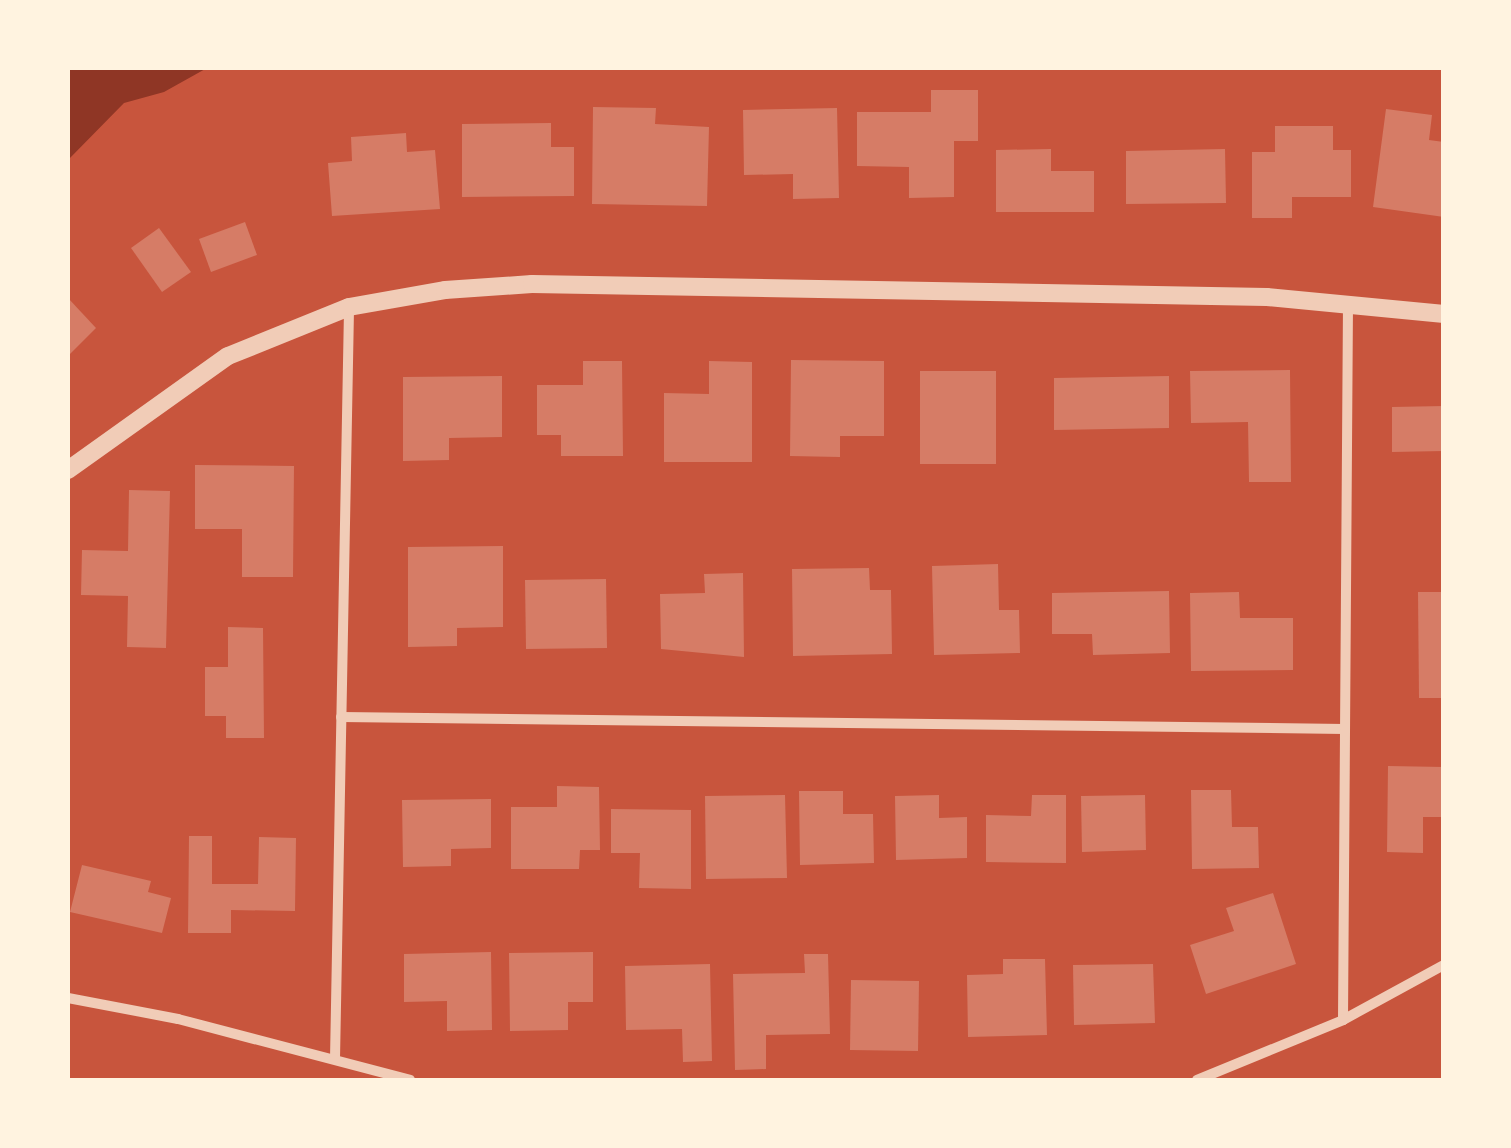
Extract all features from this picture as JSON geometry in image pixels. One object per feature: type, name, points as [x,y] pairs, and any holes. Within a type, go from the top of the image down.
[{"type":"street","points":[[68,470],[228,356],[349,306],[445,290],[532,284],[1267,297],[1444,314]]},
{"type":"street","points":[[1344,1020],[1348,305]]},
{"type":"street","points":[[335,1060],[349,306]]},
{"type":"street","points":[[342,717],[1345,730]]},
{"type":"street","points":[[1196,1080],[1344,1020],[1444,966]]},
{"type":"street","points":[[68,998],[410,1080]]},
{"type":"shaded area","points":[[68,68],[207,68],[164,92],[124,103],[68,160]]},
{"type":"building","points":[[931,90],[978,90],[978,141],[954,141],[954,197],[909,198],[909,167],[857,166],[857,112],[931,112]]},
{"type":"building","points":[[593,107],[656,108],[655,124],[709,127],[707,206],[592,204]]},
{"type":"building","points":[[837,108],[839,198],[793,199],[793,174],[744,175],[743,110]]},
{"type":"building","points":[[1386,109],[1432,115],[1429,140],[1444,142],[1444,217],[1373,207]]},
{"type":"building","points":[[551,123],[551,147],[574,147],[574,196],[462,197],[462,124]]},
{"type":"building","points":[[1275,126],[1333,126],[1333,150],[1351,150],[1351,197],[1292,197],[1292,218],[1252,218],[1252,152],[1275,152]]},
{"type":"building","points":[[406,133],[407,152],[435,150],[440,209],[332,216],[328,163],[352,161],[351,137]]},
{"type":"building","points":[[1051,149],[1051,171],[1094,171],[1094,212],[996,212],[996,150]]},
{"type":"building","points":[[1225,149],[1226,203],[1126,204],[1126,151]]},
{"type":"building","points":[[245,222],[257,255],[211,272],[199,239]]},
{"type":"building","points":[[159,228],[191,272],[162,292],[131,248]]},
{"type":"building","points":[[68,298],[96,328],[68,356]]},
{"type":"building","points":[[791,360],[884,361],[884,436],[840,436],[840,457],[790,456]]},
{"type":"building","points":[[583,361],[622,361],[623,456],[561,456],[561,435],[537,435],[537,385],[583,385]]},
{"type":"building","points":[[709,361],[752,362],[752,462],[664,462],[664,393],[709,394]]},
{"type":"building","points":[[1290,370],[1291,482],[1249,482],[1248,422],[1191,423],[1190,371]]},
{"type":"building","points":[[920,371],[996,371],[996,464],[920,464]]},
{"type":"building","points":[[502,376],[502,437],[449,438],[449,460],[403,461],[403,377]]},
{"type":"building","points":[[1169,376],[1169,428],[1054,430],[1054,378]]},
{"type":"building","points":[[1444,406],[1444,451],[1392,452],[1392,407]]},
{"type":"building","points":[[195,465],[294,466],[293,577],[242,577],[242,529],[195,529]]},
{"type":"building","points":[[129,490],[170,491],[166,648],[127,647],[128,596],[81,595],[82,550],[128,551]]},
{"type":"building","points":[[503,546],[503,627],[457,628],[457,646],[408,647],[408,547]]},
{"type":"building","points":[[998,564],[999,610],[1019,610],[1020,653],[934,655],[932,566]]},
{"type":"building","points":[[869,568],[870,590],[891,590],[892,654],[793,656],[792,569]]},
{"type":"building","points":[[743,573],[744,657],[661,649],[660,594],[705,593],[704,574]]},
{"type":"building","points":[[606,579],[607,648],[526,649],[525,580]]},
{"type":"building","points":[[1169,591],[1170,653],[1093,655],[1092,634],[1052,634],[1052,593]]},
{"type":"building","points":[[1239,592],[1240,618],[1293,618],[1293,670],[1191,671],[1190,593]]},
{"type":"building","points":[[1418,592],[1444,592],[1444,698],[1419,698]]},
{"type":"building","points":[[228,627],[263,628],[264,738],[226,738],[226,716],[205,716],[205,667],[228,667]]},
{"type":"building","points":[[1388,766],[1444,767],[1444,817],[1423,817],[1423,853],[1387,852]]},
{"type":"building","points":[[557,786],[599,787],[600,850],[580,850],[579,869],[511,869],[511,807],[557,807]]},
{"type":"building","points":[[1191,790],[1231,790],[1232,827],[1258,827],[1259,868],[1192,869]]},
{"type":"building","points":[[799,791],[843,791],[843,814],[873,814],[874,863],[800,865]]},
{"type":"building","points":[[785,795],[787,878],[706,879],[705,796]]},
{"type":"building","points":[[939,795],[939,818],[967,817],[967,858],[896,860],[895,796]]},
{"type":"building","points":[[1032,795],[1066,795],[1066,863],[986,862],[986,815],[1031,816]]},
{"type":"building","points":[[1145,795],[1146,850],[1082,852],[1081,796]]},
{"type":"building","points":[[491,799],[491,848],[451,849],[451,866],[403,867],[402,800]]},
{"type":"building","points":[[611,809],[691,810],[691,889],[639,888],[640,853],[611,853]]},
{"type":"building","points":[[189,836],[212,836],[212,884],[258,884],[259,837],[296,838],[295,911],[231,910],[231,933],[188,933]]},
{"type":"building","points":[[82,865],[151,881],[148,892],[171,898],[162,933],[70,912]]},
{"type":"building","points":[[1273,893],[1296,964],[1206,994],[1190,945],[1234,931],[1226,908]]},
{"type":"building","points":[[491,952],[492,1030],[447,1031],[447,1001],[404,1002],[404,954]]},
{"type":"building","points":[[593,952],[593,1002],[568,1002],[568,1030],[510,1031],[509,953]]},
{"type":"building","points":[[804,954],[828,954],[830,1034],[766,1035],[766,1069],[735,1070],[733,974],[805,973]]},
{"type":"building","points":[[1003,959],[1045,959],[1047,1035],[968,1037],[967,975],[1003,974]]},
{"type":"building","points":[[710,964],[712,1061],[683,1062],[682,1029],[626,1030],[625,966]]},
{"type":"building","points":[[1153,964],[1155,1023],[1074,1025],[1073,965]]},
{"type":"building","points":[[851,980],[919,981],[918,1051],[850,1050]]}]
